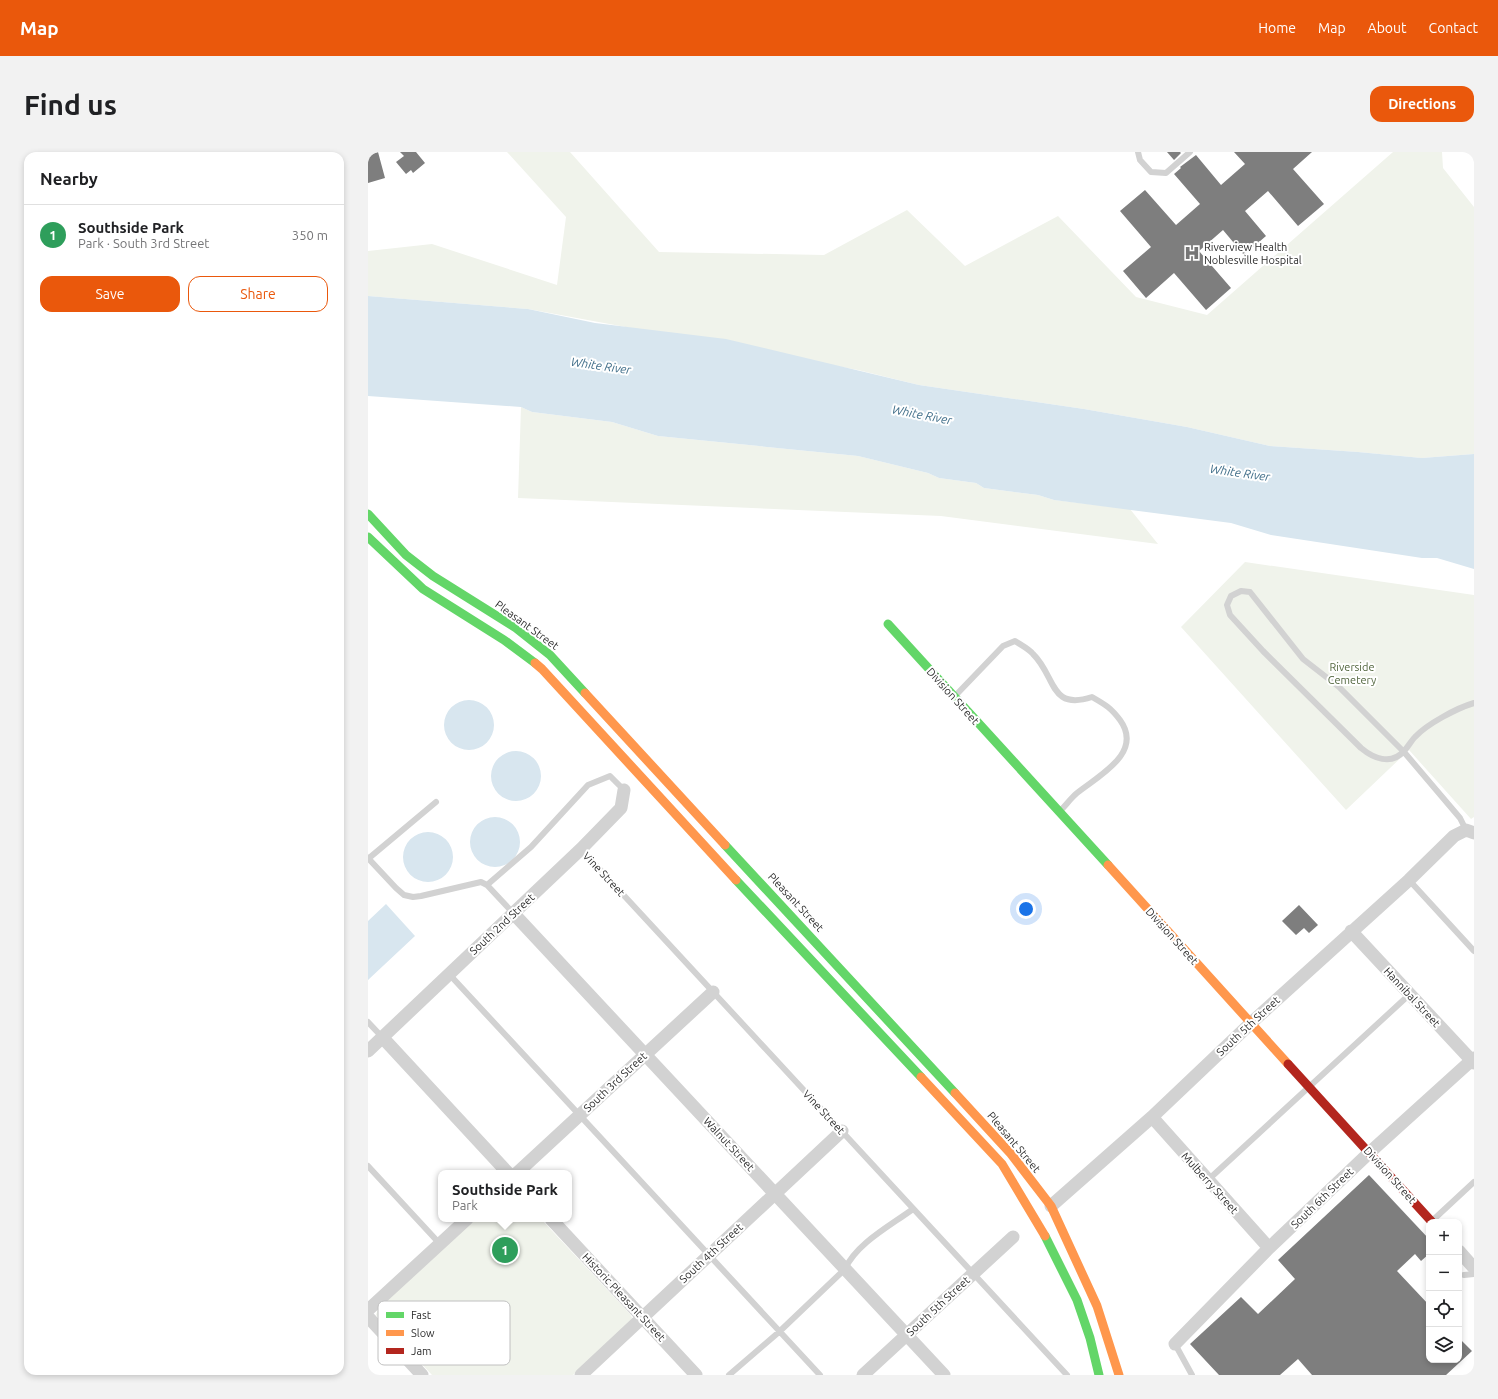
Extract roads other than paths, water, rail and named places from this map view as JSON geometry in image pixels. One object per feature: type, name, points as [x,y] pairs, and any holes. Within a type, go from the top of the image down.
[{"type":"street","name":"Pleasant Street","points":[[368,514],[406,555],[433,576],[516,628],[550,655],[1011,1154],[1051,1206],[1097,1306],[1119,1375]]},
{"type":"street","points":[[371,541],[423,589],[504,640],[542,668],[789,937],[1002,1164],[1037,1220],[1077,1300],[1090,1338],[1099,1375]]},
{"type":"street","name":"Division Street","points":[[888,624],[1429,1219]]},
{"type":"street","name":"South 2nd Street","points":[[368,1051],[581,850],[621,808],[624,790]]},
{"type":"street","name":"South 5th Street","points":[[1051,1206],[1152,1117],[1251,1023],[1409,880],[1454,836],[1470,831]]},
{"type":"street","name":"Walnut Street","points":[[514,914],[944,1375]]},
{"type":"street","name":"Hannibal Street","points":[[1351,931],[1473,1061]]},
{"type":"street","name":"South 3rd Street","points":[[520,1170],[713,992]]},
{"type":"street","points":[[382,1038],[505,1170]]},
{"type":"street","name":"South 6th Street","points":[[1175,1344],[1269,1248],[1369,1153],[1473,1061]]},
{"type":"street","name":"Mulberry Street","points":[[1152,1117],[1269,1248]]},
{"type":"street","name":"South 4th Street","points":[[581,1375],[842,1132]]},
{"type":"street","points":[[368,1310],[464,1222]]},
{"type":"street","name":"Historic Pleasant Street","points":[[554,1222],[696,1375]]},
{"type":"street","name":"South 5th Street","points":[[863,1375],[1013,1237]]},
{"type":"street","points":[[1461,1255],[1469,1271]]},
{"type":"street","points":[[368,1317],[378,1328]]},
{"type":"street","points":[[413,1365],[422,1375]]},
{"type":"lane","points":[[1138,152],[1140,160],[1151,172],[1166,173],[1190,152]]},
{"type":"lane","points":[[1470,831],[1404,752],[1339,687],[1303,659],[1250,592],[1241,591],[1232,596],[1227,605],[1230,615],[1263,651],[1361,748],[1374,757],[1388,760],[1398,756],[1404,752],[1415,737],[1427,727],[1451,713],[1474,704]]},
{"type":"lane","points":[[954,697],[1003,646],[1016,641],[1034,654],[1058,693],[1067,701],[1079,702],[1092,697],[1110,707],[1124,726],[1126,735],[1125,750],[1117,762],[1076,794],[1059,812]]},
{"type":"lane","points":[[487,886],[531,847],[588,785],[610,776],[624,790]]},
{"type":"lane","points":[[436,802],[368,858],[404,895],[421,896],[481,882],[487,886],[514,914]]},
{"type":"lane","name":"Vine Street","points":[[581,850],[1067,1375]]},
{"type":"lane","points":[[1409,880],[1474,951]]},
{"type":"lane","points":[[449,974],[820,1375]]},
{"type":"lane","points":[[1208,1180],[1410,994]]},
{"type":"lane","points":[[368,1022],[382,1038]]},
{"type":"lane","points":[[368,1166],[440,1244]]},
{"type":"lane","points":[[1435,1219],[1474,1182]]},
{"type":"lane","points":[[728,1375],[779,1332],[845,1269],[849,1259],[869,1241],[913,1209]]},
{"type":"lane","points":[[1469,1271],[1474,1274]]},
{"type":"lane","points":[[1175,1344],[1192,1375]]},
{"type":"water","name":"White River","points":[[368,296],[528,309],[595,323],[726,339],[919,385],[1084,409],[1187,427],[1270,446],[1422,458],[1474,454],[1474,569],[1437,558],[1422,558],[1271,535],[1231,523],[1054,500],[1038,495],[984,488],[976,483],[939,478],[928,473],[858,456],[658,436],[612,422],[532,412],[521,407],[368,396]]},
{"type":"water","points":[[469,700],[483,704],[490,711],[494,725],[490,739],[483,746],[469,750],[455,746],[448,739],[444,725],[448,711],[455,704]]},
{"type":"water","points":[[516,751],[530,755],[537,762],[541,776],[537,790],[530,797],[516,801],[502,797],[495,790],[491,776],[495,762],[502,755]]},
{"type":"water","points":[[495,817],[509,821],[516,828],[520,842],[516,856],[509,863],[495,867],[481,863],[474,856],[470,842],[474,828],[481,821]]},
{"type":"water","points":[[428,832],[442,836],[449,843],[453,857],[449,871],[442,878],[428,882],[414,878],[407,871],[403,857],[407,843],[414,836]]},
{"type":"water","points":[[386,904],[415,936],[368,980],[368,921]]},
{"type":"place","name":"Riverview Health Noblesville Hospital","points":[[1192,253]]},
{"type":"place","name":"Southside Park","points":[[505,1250]]},
{"type":"park label","name":"Riverside Cemetery","points":[[1352,673]]}]
